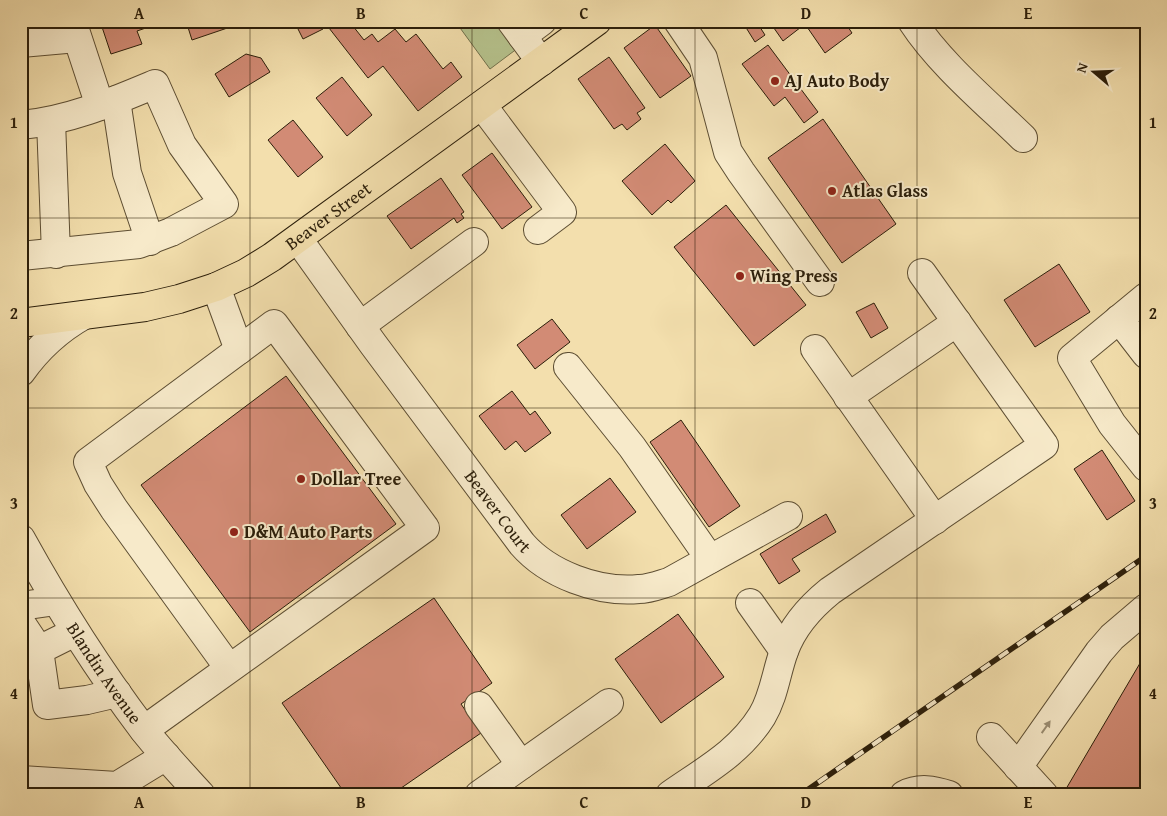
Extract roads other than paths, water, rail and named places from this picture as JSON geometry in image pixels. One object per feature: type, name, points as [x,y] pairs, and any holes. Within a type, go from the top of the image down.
[{"type":"main road","name":"Beaver Street","points":[[21,323],[145,307],[179,299],[216,287],[253,269],[298,239],[597,21]]},
{"type":"street","points":[[678,21],[705,63],[728,152],[820,282]]},
{"type":"street","points":[[912,21],[940,58],[1023,138]]},
{"type":"street","points":[[525,26],[540,62]]},
{"type":"street","points":[[21,43],[74,29],[108,103],[127,173],[150,241]]},
{"type":"street","points":[[21,125],[51,121],[108,103],[155,84],[182,144],[224,204],[150,241],[56,254],[21,256]]},
{"type":"street","points":[[482,105],[562,212],[538,230]]},
{"type":"street","points":[[51,121],[56,254]]},
{"type":"street","name":"Beaver Court","points":[[298,239],[360,326],[522,544],[536,559],[556,571],[581,581],[609,587],[637,590],[648,588],[669,582],[788,516]]},
{"type":"street","points":[[360,326],[474,242]]},
{"type":"street","points":[[670,795],[731,753],[748,736],[763,714],[769,701],[784,651],[801,618],[820,599],[1044,445],[922,274]]},
{"type":"street","points":[[216,287],[240,350]]},
{"type":"street","points":[[1146,297],[1072,358],[1112,424],[1146,467]]},
{"type":"street","points":[[21,372],[34,355],[53,336],[84,315]]},
{"type":"street","points":[[1119,319],[1146,354]]},
{"type":"street","points":[[848,397],[957,322]]},
{"type":"street","points":[[144,730],[425,528],[274,324],[88,462],[98,484],[114,510],[229,668]]},
{"type":"street","points":[[815,349],[935,520]]},
{"type":"street","points":[[568,366],[632,447],[710,559]]},
{"type":"street","name":"Blandin Avenue","points":[[21,539],[75,632],[117,693],[144,730],[201,795]]},
{"type":"street","points":[[21,606],[56,601]]},
{"type":"street","points":[[750,603],[784,651]]},
{"type":"street","points":[[1018,767],[1099,652],[1112,637],[1146,608]]},
{"type":"street","points":[[21,624],[39,650],[47,705],[87,700],[117,693]]},
{"type":"street","points":[[39,650],[75,632]]},
{"type":"street","points":[[479,795],[609,703]]},
{"type":"street","points":[[479,706],[521,765]]},
{"type":"street","points":[[991,737],[1044,795]]},
{"type":"street","points":[[21,780],[109,791],[166,756]]},
{"type":"street","points":[[904,795],[918,790],[928,790],[949,795]]},
{"type":"railway","points":[[800,795],[1146,556]]},
{"type":"place","name":"AJ Auto Body","points":[[775,81]]},
{"type":"place","name":"Atlas Glass","points":[[832,191]]},
{"type":"place","name":"Wing Press","points":[[740,276]]},
{"type":"place","name":"Dollar Tree","points":[[301,479]]},
{"type":"place","name":"D&M Auto Parts","points":[[234,532]]}]
